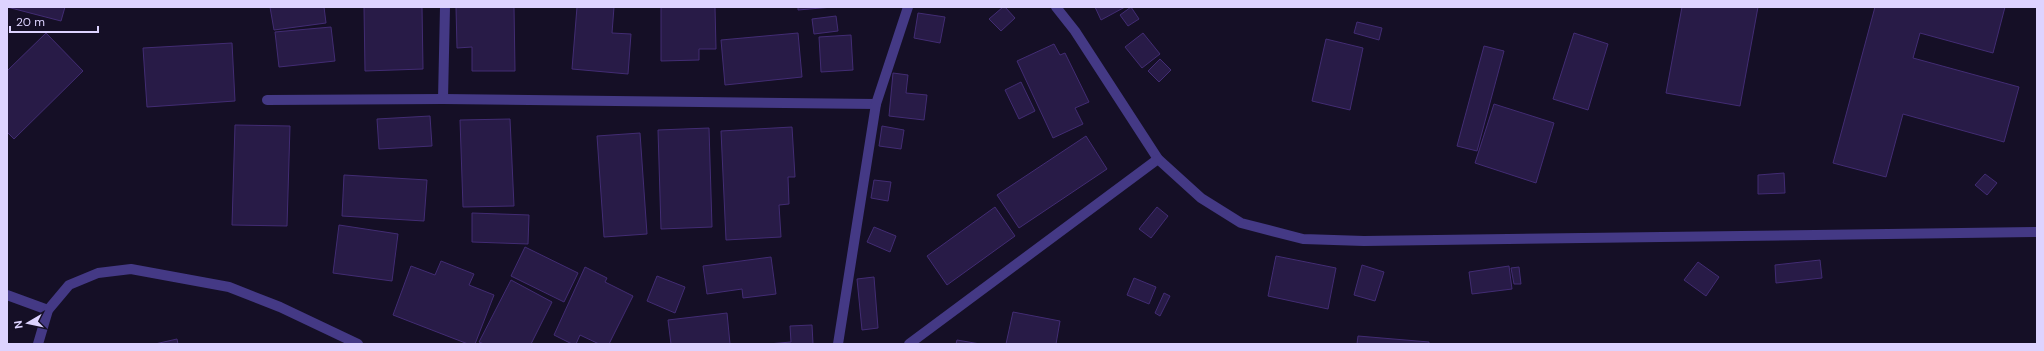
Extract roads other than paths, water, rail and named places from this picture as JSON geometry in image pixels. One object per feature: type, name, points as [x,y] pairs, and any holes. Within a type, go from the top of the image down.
[{"type":"street","points":[[443,99],[445,7]]},
{"type":"street","points":[[838,344],[876,104],[908,7]]},
{"type":"street","points":[[1056,7],[1075,31],[1158,159],[1201,198],[1241,223],[1303,239],[1380,241],[2037,232]]},
{"type":"street","points":[[267,100],[443,99],[876,104]]},
{"type":"street","points":[[909,344],[1158,159]]},
{"type":"street","points":[[38,344],[48,310],[69,285],[98,273],[131,269],[229,287],[280,307],[358,344]]},
{"type":"street","points":[[7,295],[48,310]]}]
